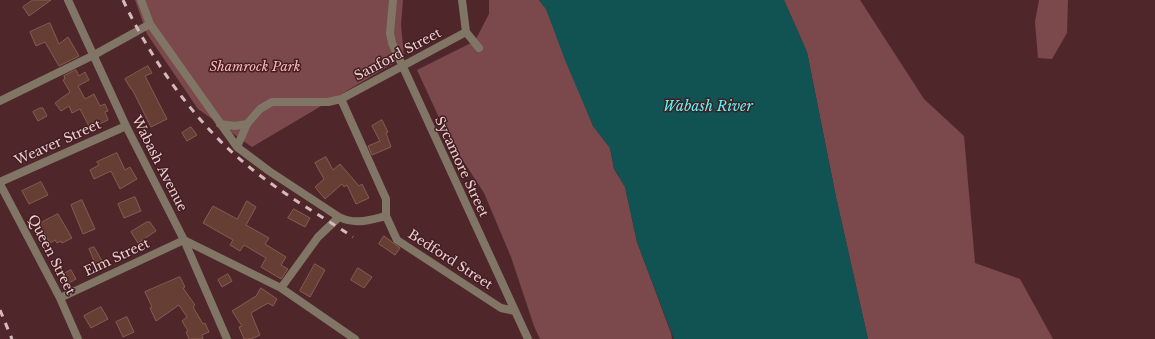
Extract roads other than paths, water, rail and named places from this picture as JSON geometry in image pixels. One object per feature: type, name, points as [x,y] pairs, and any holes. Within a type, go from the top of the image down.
[{"type":"street","name":"Wabash Avenue","points":[[68,0],[126,126],[184,240],[227,339]]},
{"type":"street","points":[[141,0],[150,24],[237,147],[339,217],[349,222],[356,223],[386,216]]},
{"type":"street","name":"Sycamore Street","points":[[393,0],[390,33],[392,43],[528,339]]},
{"type":"street","points":[[462,0],[466,32],[479,48]]},
{"type":"street","points":[[0,101],[94,56],[150,24]]},
{"type":"street","name":"Sanford Street","points":[[341,99],[466,32]]},
{"type":"street","points":[[237,147],[247,124],[260,108],[272,102],[328,102],[341,99]]},
{"type":"street","name":"Bedford Street","points":[[341,99],[386,199],[386,216],[397,240],[501,308],[515,311]]},
{"type":"street","points":[[220,124],[235,126],[247,124]]},
{"type":"street","name":"Weaver Street","points":[[0,183],[126,126]]},
{"type":"street","name":"Queen Street","points":[[0,183],[60,298],[78,339]]},
{"type":"street","points":[[281,288],[318,237],[339,217]]},
{"type":"street","points":[[184,240],[281,288],[355,339]]},
{"type":"street","name":"Elm Street","points":[[60,298],[184,240]]},
{"type":"water","name":"Wabash River","points":[[539,0],[784,0],[807,52],[836,197],[868,339],[674,339],[637,242],[625,187],[614,168],[610,148],[593,126],[565,60],[546,9]]},
{"type":"railway","points":[[123,0],[134,23],[161,68],[176,90],[210,131],[261,176],[353,237]]},
{"type":"railway","points":[[0,310],[12,339]]},
{"type":"park label","name":"Shamrock Park","points":[[255,67]]}]
